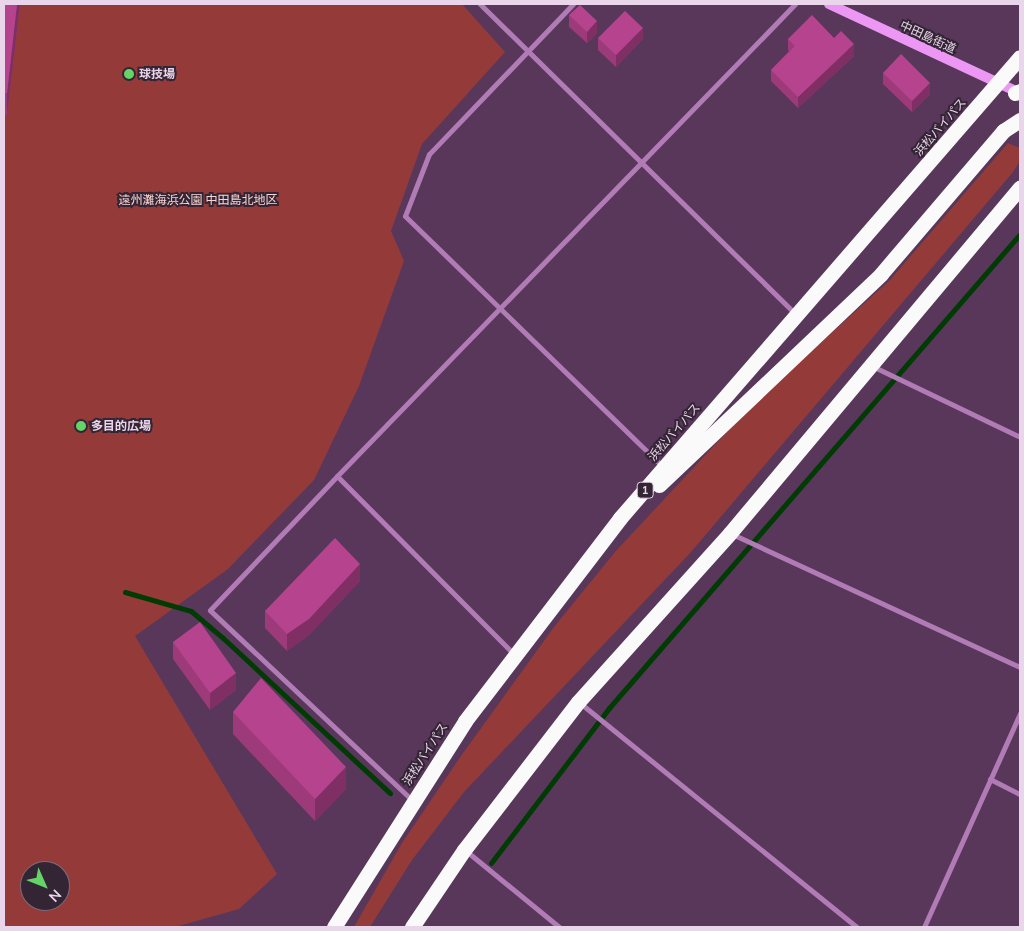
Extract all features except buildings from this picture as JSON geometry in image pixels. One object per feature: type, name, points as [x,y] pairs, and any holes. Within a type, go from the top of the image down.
[{"type":"highway","name":"浜松バイパス","points":[[334,927],[465,721],[620,518],[795,314],[1020,58]]},
{"type":"highway","points":[[620,518],[678,468],[881,274],[1004,131],[1020,120]]},
{"type":"highway","points":[[412,927],[464,850],[578,702],[735,535],[878,369],[1020,188]]},
{"type":"street","points":[[480,4],[795,314]]},
{"type":"street","points":[[573,4],[429,154],[405,216],[499,310],[664,468]]},
{"type":"street","points":[[413,800],[210,610],[337,476],[795,4]]},
{"type":"street","name":"中田島街道","points":[[829,4],[1019,94]]},
{"type":"street","points":[[878,369],[1020,437]]},
{"type":"street","points":[[337,476],[515,655]]},
{"type":"street","points":[[735,535],[1020,667]]},
{"type":"street","points":[[578,702],[857,927]]},
{"type":"street","points":[[924,927],[1020,713]]},
{"type":"street","points":[[990,779],[1020,794]]},
{"type":"street","points":[[464,850],[559,927]]},
{"type":"green space","name":"遠州灘海浜公園 中田島北地区","points":[[4,4],[462,4],[505,52],[422,144],[391,231],[404,261],[359,386],[314,480],[228,569],[135,636],[277,874],[239,909],[175,927],[4,927]]},
{"type":"green space","points":[[1008,143],[1020,148],[1020,161],[1013,172],[691,552],[464,792],[412,860],[370,927],[354,927],[402,843],[461,756],[554,627],[615,552],[752,405],[890,280]]},
{"type":"waterway","points":[[491,863],[609,708],[1020,234]]},
{"type":"waterway","points":[[125,592],[191,611],[223,638],[390,793]]},
{"type":"place","name":"球技場","points":[[129,74]]},
{"type":"place","name":"多目的広場","points":[[81,426]]}]
